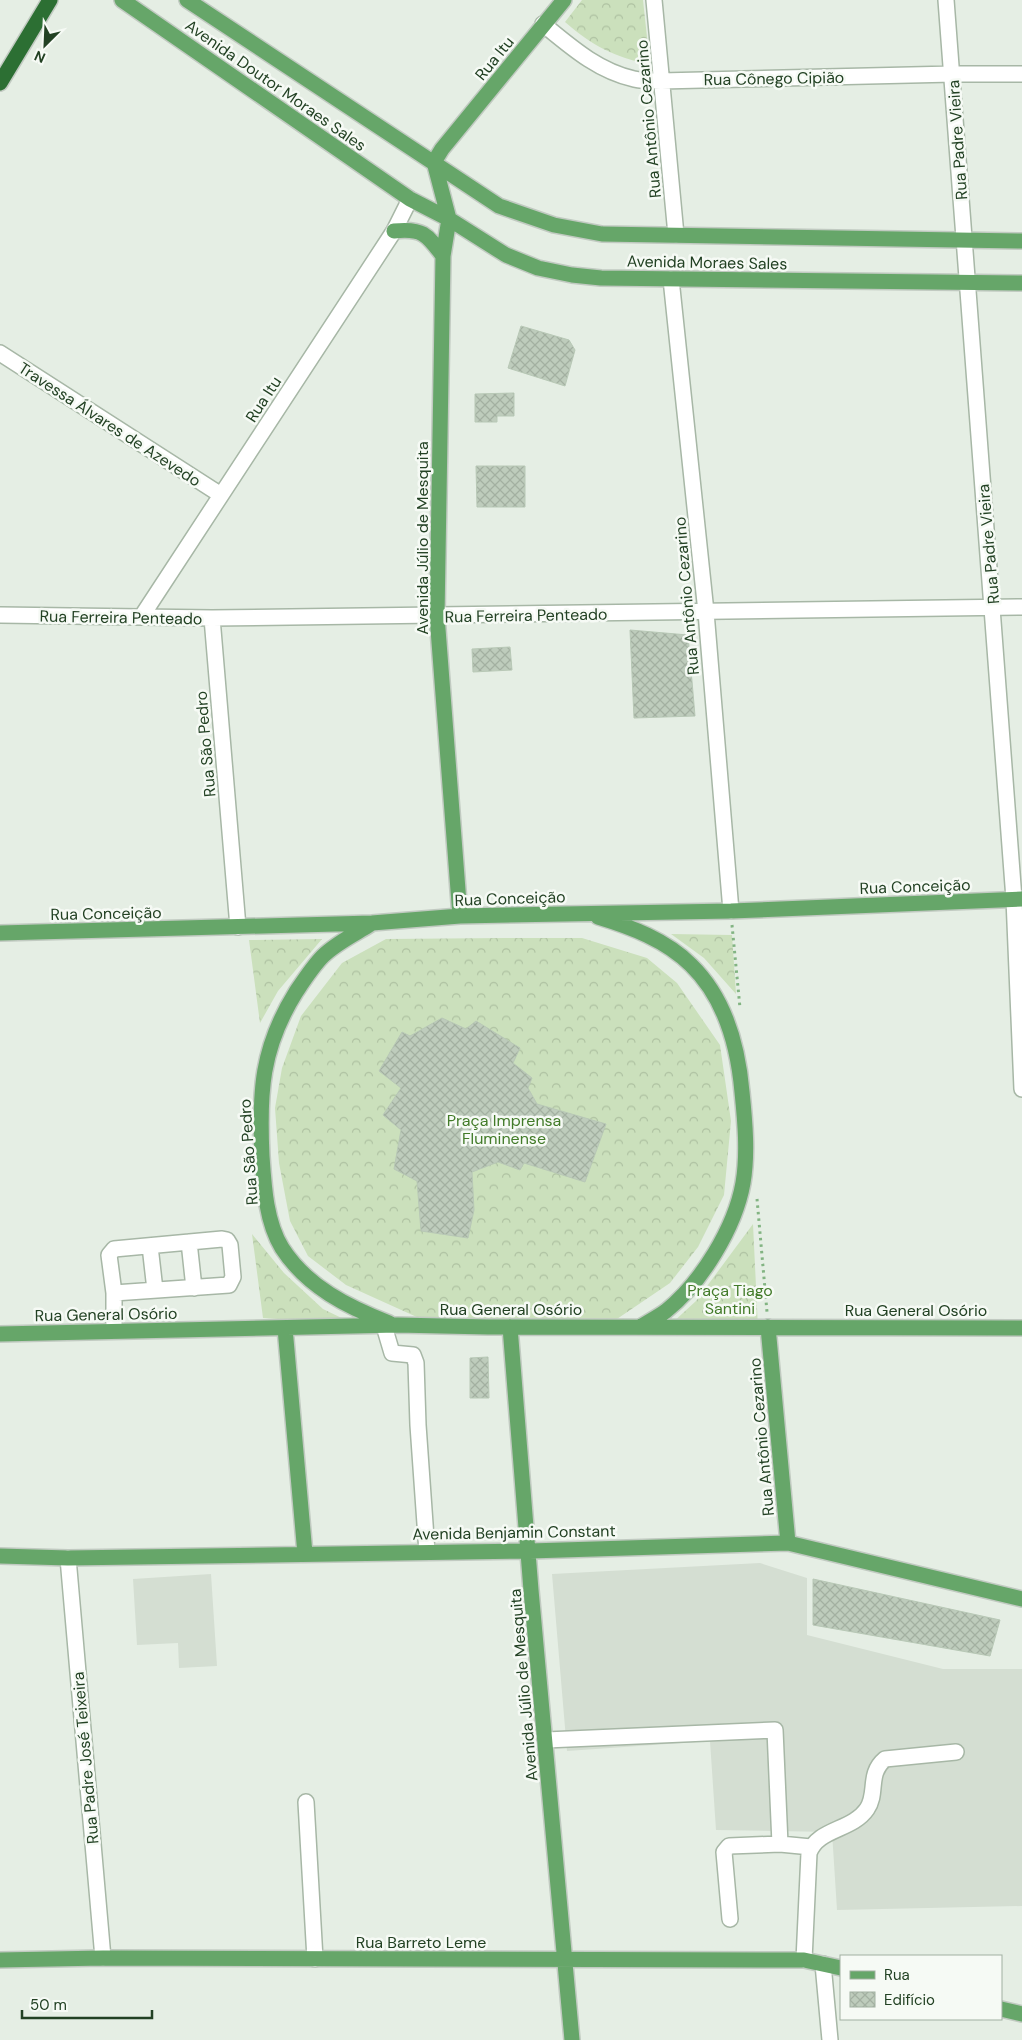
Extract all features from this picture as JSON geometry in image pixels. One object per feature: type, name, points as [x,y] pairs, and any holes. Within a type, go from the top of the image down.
[{"type":"highway","points":[[0,83],[50,0]]},
{"type":"main road","name":"Avenida Doutor Moraes Sales","points":[[122,0],[410,199]]},
{"type":"main road","name":"Avenida Doutor Moraes Sales","points":[[187,0],[434,162]]},
{"type":"main road","name":"Rua Itu","points":[[434,162],[564,0]]},
{"type":"main road","name":"Avenida Moraes Sales","points":[[434,162],[499,206],[554,224],[602,234],[1022,241]]},
{"type":"main road","name":"Avenida Júlio de Mesquita","points":[[434,162],[449,219],[443,256],[437,616],[460,916]]},
{"type":"main road","name":"Avenida Moraes Sales","points":[[410,199],[449,219],[506,255],[538,268],[601,278],[1022,283]]},
{"type":"main road","points":[[394,231],[411,229],[426,235],[443,256]]},
{"type":"main road","name":"Rua Conceição","points":[[0,933],[372,924],[460,916],[731,911],[1018,899]]},
{"type":"main road","points":[[586,913],[633,928],[667,947],[693,966],[709,987],[725,1014],[735,1041],[740,1067],[744,1108],[742,1184],[728,1228],[712,1258],[688,1290],[665,1311],[638,1327]]},
{"type":"main road","name":"Rua São Pedro","points":[[372,924],[324,956],[305,979],[282,1014],[264,1066],[260,1116],[263,1168],[272,1227],[282,1248],[296,1266],[331,1296],[390,1326]]},
{"type":"main road","name":"Rua General Osório","points":[[0,1334],[390,1326],[1022,1328]]},
{"type":"main road","name":"Avenida Júlio de Mesquita","points":[[510,1327],[530,1551],[531,1590],[572,2040]]},
{"type":"main road","name":"Rua Antônio Cezarino","points":[[768,1327],[788,1543]]},
{"type":"main road","points":[[285,1328],[305,1554]]},
{"type":"main road","name":"Avenida Benjamin Constant","points":[[0,1556],[68,1558],[530,1551],[788,1543],[1022,1599]]},
{"type":"main road","name":"Rua Barreto Leme","points":[[0,1960],[103,1958],[804,1960],[840,1968]]},
{"type":"main road","points":[[1002,2009],[1022,2014]]},
{"type":"street","name":"Rua Antônio Cezarino","points":[[654,0],[676,235]]},
{"type":"street","name":"Rua Padre Vieira","points":[[946,0],[993,608],[1018,899],[1022,1089]]},
{"type":"street","name":"Rua Cônego Cipião","points":[[543,24],[585,58],[609,71],[634,79],[661,81],[1022,74]]},
{"type":"street","name":"Rua Itu","points":[[142,616],[394,231],[410,199]]},
{"type":"street","name":"Rua Antônio Cezarino","points":[[671,279],[706,612],[731,911]]},
{"type":"street","name":"Travessa Álvares de Azevedo","points":[[0,353],[221,495]]},
{"type":"street","name":"Rua Ferreira Penteado","points":[[0,616],[212,618],[1022,608]]},
{"type":"street","name":"Rua São Pedro","points":[[212,618],[238,927]]},
{"type":"street","points":[[114,1293],[229,1285],[232,1282],[230,1245],[227,1240],[222,1239],[114,1249],[111,1251],[109,1256],[114,1293],[114,1331]]},
{"type":"street","points":[[189,1242],[194,1288]]},
{"type":"street","points":[[150,1246],[155,1290]]},
{"type":"street","points":[[390,1326],[392,1353],[413,1355],[416,1363],[418,1425],[427,1552]]},
{"type":"street","name":"Rua Padre José Teixeira","points":[[68,1558],[103,1958]]},
{"type":"street","points":[[546,1740],[774,1730],[780,1844]]},
{"type":"street","points":[[804,1960],[809,1853],[811,1847],[822,1836],[854,1823],[868,1808],[874,1772],[885,1759],[956,1752]]},
{"type":"street","points":[[306,1802],[315,1959]]},
{"type":"street","points":[[730,1919],[724,1852],[726,1849],[730,1846],[780,1844],[811,1847]]},
{"type":"street","points":[[823,1964],[830,2040]]},
{"type":"shaded area","points":[[760,1563],[807,1578],[807,1635],[943,1669],[1022,1669],[1022,1906],[837,1910],[832,1832],[716,1830],[710,1741],[567,1751],[552,1574]]},
{"type":"shaded area","points":[[211,1574],[217,1666],[179,1668],[178,1643],[137,1645],[133,1579]]},
{"type":"green space","points":[[582,0],[643,0],[650,65],[604,50],[565,22]]},
{"type":"green space","points":[[671,934],[732,935],[736,994],[704,958]]},
{"type":"green space","name":"Praça Imprensa Fluminense","points":[[582,938],[647,958],[677,983],[720,1045],[731,1121],[724,1195],[698,1247],[670,1283],[614,1321],[419,1318],[346,1285],[308,1256],[290,1221],[279,1163],[275,1108],[282,1068],[301,1016],[342,963],[386,939]]},
{"type":"green space","points":[[322,939],[278,991],[260,1023],[249,940]]},
{"type":"green space","name":"Praça Tiago Santini","points":[[753,1224],[758,1328],[671,1324],[696,1301]]},
{"type":"green space","points":[[252,1234],[284,1273],[323,1309],[354,1324],[263,1318]]},
{"type":"building","points":[[521,326],[569,340],[575,350],[565,386],[508,368]]},
{"type":"building","points":[[514,393],[514,416],[497,416],[497,422],[475,422],[475,394]]},
{"type":"building","points":[[476,466],[525,466],[525,507],[477,507]]},
{"type":"building","points":[[630,630],[688,635],[695,716],[634,718]]},
{"type":"building","points":[[510,647],[512,670],[473,672],[472,649]]},
{"type":"building","points":[[442,1018],[466,1029],[476,1021],[520,1048],[513,1063],[532,1078],[528,1088],[537,1104],[606,1124],[585,1182],[524,1163],[520,1170],[498,1162],[472,1172],[474,1210],[468,1238],[421,1231],[417,1181],[394,1169],[401,1130],[383,1115],[401,1088],[379,1071],[402,1032],[410,1036]]},
{"type":"building","points":[[488,1357],[489,1398],[470,1398],[470,1358]]},
{"type":"building","points":[[813,1579],[1000,1620],[990,1656],[813,1625]]}]
